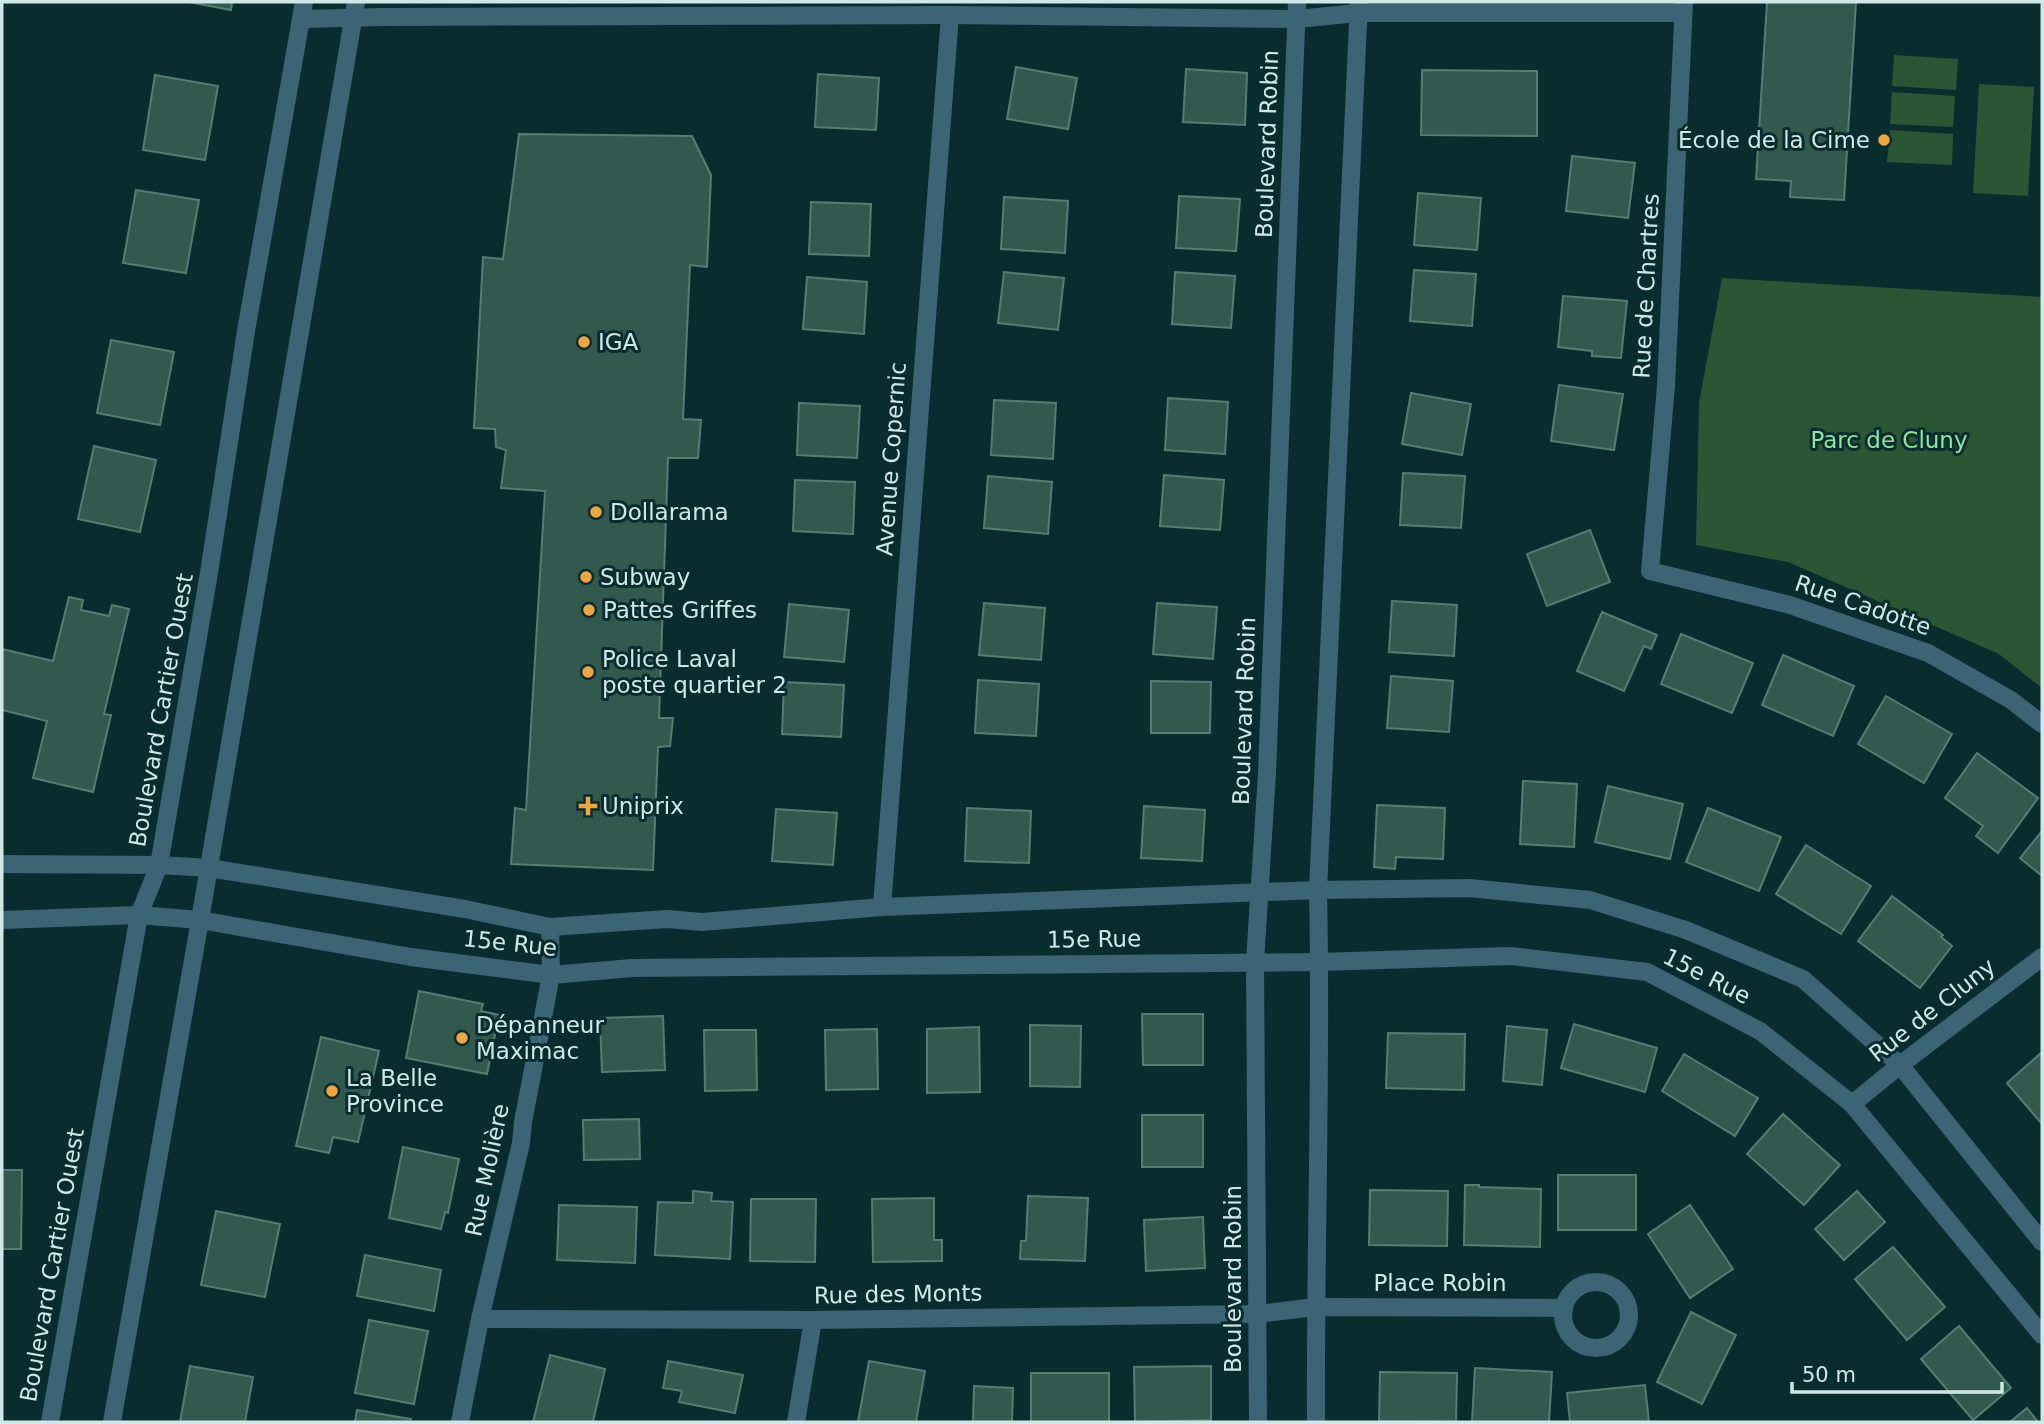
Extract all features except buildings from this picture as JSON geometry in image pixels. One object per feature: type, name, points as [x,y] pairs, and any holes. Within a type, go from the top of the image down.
[{"type":"street","points":[[303,10],[696,9],[950,15],[1358,8],[1684,7]]},
{"type":"street","name":"Rue de Chartres","points":[[1650,571],[1666,386],[1684,7]]},
{"type":"street","points":[[1316,1422],[1318,890],[1358,8]]},
{"type":"street","points":[[112,1422],[355,9]]},
{"type":"street","name":"Boulevard Cartier Ouest","points":[[50,1422],[138,915],[159,865],[209,573],[246,331],[303,10]]},
{"type":"street","name":"Boulevard Robin","points":[[1258,1422],[1255,962],[1267,773],[1297,10]]},
{"type":"street","name":"Avenue Copernic","points":[[882,907],[950,15]]},
{"type":"street","name":"Rue Cadotte","points":[[1650,571],[1790,605],[1928,653],[2011,700],[2042,724]]},
{"type":"street","name":"15e Rue","points":[[2,864],[209,868],[465,909],[550,927],[667,919],[702,922],[882,907],[1318,890],[1469,888],[1590,900],[1686,930],[1802,979],[1900,1065],[2042,1242]]},
{"type":"street","name":"15e Rue","points":[[2,920],[138,915],[200,920],[411,957],[551,975],[632,968],[1319,962],[1511,956],[1647,972],[1760,1031],[1852,1104],[2042,1335]]},
{"type":"street","name":"Rue Molière","points":[[460,1422],[480,1320],[521,1143],[551,975],[550,927]]},
{"type":"street","name":"Rue de Cluny","points":[[1852,1104],[2042,957]]},
{"type":"street","name":"Place Robin","points":[[1315,1307],[1564,1308]]},
{"type":"street","name":"Rue des Monts","points":[[480,1320],[813,1320],[1258,1314],[1315,1307]]},
{"type":"street","points":[[796,1422],[813,1320]]},
{"type":"green space","points":[[1894,55],[1958,59],[1956,90],[1892,86]]},
{"type":"green space","points":[[1979,84],[2034,87],[2028,196],[1973,193]]},
{"type":"green space","points":[[1892,92],[1955,96],[1953,127],[1890,124]]},
{"type":"green space","points":[[1890,130],[1953,134],[1952,165],[1887,162]]},
{"type":"green space","name":"Parc de Cluny","points":[[1722,278],[2042,297],[2042,688],[1999,654],[1788,562],[1696,545],[1699,403]]},
{"type":"place","name":"École de la Cime","points":[[1884,140]]},
{"type":"place","name":"IGA","points":[[584,342]]},
{"type":"place","name":"Dollarama","points":[[596,512]]},
{"type":"place","name":"Subway","points":[[586,577]]},
{"type":"place","name":"Pattes Griffes","points":[[589,610]]},
{"type":"place","name":"Police Laval poste quartier 2","points":[[588,672]]},
{"type":"place","name":"Uniprix","points":[[588,806]]},
{"type":"place","name":"Dépanneur Maximac","points":[[462,1038]]},
{"type":"place","name":"La Belle Province","points":[[332,1091]]}]
